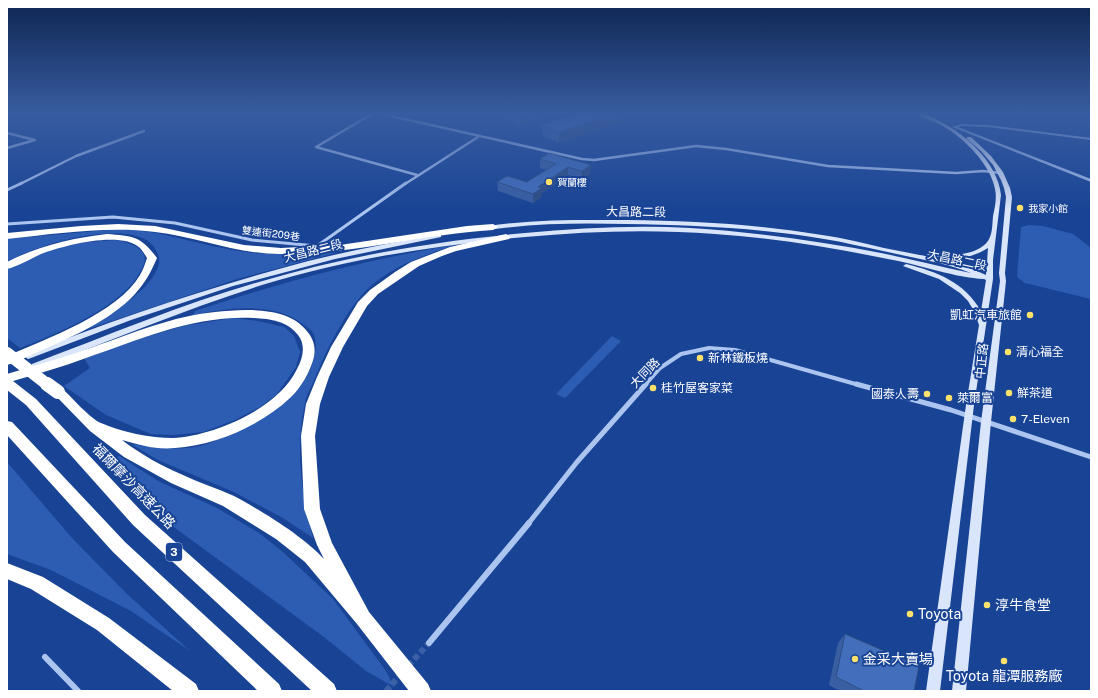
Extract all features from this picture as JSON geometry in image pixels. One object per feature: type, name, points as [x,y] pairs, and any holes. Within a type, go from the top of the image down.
[{"type":"highway","points":[[7,236],[105,228],[139,227],[192,235],[228,245],[287,252],[330,249],[446,231],[493,227]]},
{"type":"highway","points":[[7,266],[24,256],[57,245],[72,241],[102,237],[128,238],[140,242],[147,247],[152,258],[151,264],[139,284],[111,309],[67,333],[7,361]]},
{"type":"highway","points":[[363,618],[325,544],[312,509],[308,436],[313,404],[323,377],[337,347],[362,304],[374,292],[415,264],[452,249],[506,237]]},
{"type":"highway","points":[[7,377],[79,356],[164,327],[203,318],[233,314],[279,318],[297,325],[308,340],[309,354],[305,367],[296,383],[286,395],[268,409],[227,430],[201,438],[174,443],[136,439],[95,427]]},
{"type":"highway","points":[[7,353],[58,392],[95,427],[129,453],[176,479],[228,501],[282,534],[311,557],[363,618],[421,691]]},
{"type":"highway","name":"福爾摩沙高速公路","points":[[7,383],[31,402],[138,520],[327,691]]},
{"type":"highway","points":[[7,426],[119,547],[272,691]]},
{"type":"highway","points":[[7,571],[37,583],[103,624],[189,691]]},
{"type":"main road","name":"中正路","points":[[933,691],[969,417],[990,279],[988,268],[998,196],[997,186],[991,172],[969,145]]},
{"type":"main road","name":"中正路","points":[[959,691],[986,422],[1003,281],[1002,273],[1008,197],[1007,187],[1001,173],[981,149],[975,145]]},
{"type":"main road","name":"大昌路二段","points":[[7,364],[145,313],[263,276],[364,250],[493,227],[594,222],[667,223],[758,229],[853,242],[967,268],[990,279]]},
{"type":"main road","name":"大昌路二段","points":[[7,377],[223,296],[258,285],[334,265],[396,251],[506,237],[578,231],[689,230],[784,239],[836,246],[990,279]]},
{"type":"main road","points":[[784,239],[900,264],[936,275],[958,288],[970,300],[980,313],[982,331]]},
{"type":"main road","points":[[853,242],[918,253],[952,256],[971,254],[982,250],[987,248],[993,240]]},
{"type":"street","points":[[7,148],[19,145]]},
{"type":"street","points":[[7,190],[76,156],[107,145]]},
{"type":"street","points":[[320,145],[316,147],[416,175]]},
{"type":"street","name":"雙連街209巷","points":[[7,224],[113,217],[175,223],[252,240],[317,246],[416,175],[466,145]]},
{"type":"street","points":[[514,145],[582,159],[594,160],[696,146],[726,149],[820,165],[956,173],[1001,173]]},
{"type":"street","points":[[997,145],[1091,181]]},
{"type":"street","name":"大同路","points":[[429,643],[500,559],[577,462],[660,368],[681,354],[710,348],[735,350],[842,379],[986,422],[1091,457]]},
{"type":"street","points":[[45,657],[78,691]]},
{"type":"shaded area","points":[[1029,225],[1043,226],[1073,234],[1091,248],[1091,299],[1025,283],[1017,277],[1021,227]]},
{"type":"shaded area","points":[[119,229],[149,232],[251,253],[289,254],[339,250],[335,253],[237,279],[70,335],[121,306],[145,286],[154,275],[159,264],[157,251],[142,238],[126,234],[105,234],[82,236],[38,248],[7,262],[7,239]]},
{"type":"shaded area","points":[[116,240],[134,246],[143,253],[145,257],[141,270],[136,278],[120,295],[108,305],[79,322],[48,337],[20,348],[7,338],[7,269],[53,248],[76,243]]},
{"type":"shaded area","points":[[459,244],[402,265],[372,285],[350,310],[327,350],[306,398],[300,437],[301,471],[305,504],[313,538],[283,518],[234,492],[158,460],[131,444],[174,449],[191,448],[210,443],[240,430],[279,407],[300,386],[308,373],[315,353],[316,343],[314,336],[311,330],[292,317],[279,312],[251,308],[221,310],[193,315],[195,311],[260,290],[326,272]]},
{"type":"shaded area","points":[[233,318],[258,321],[284,327],[294,336],[300,352],[296,367],[277,394],[260,407],[235,420],[203,432],[174,435],[151,434],[106,415],[64,386],[90,368],[84,358],[183,326]]},
{"type":"shaded area","points":[[612,336],[621,341],[565,398],[556,394]]},
{"type":"shaded area","points":[[119,456],[160,482],[217,508],[259,533],[284,553],[333,599],[386,671],[394,687],[366,671],[324,637],[167,522],[147,505],[108,462]]},
{"type":"shaded area","points":[[7,462],[71,537],[127,594],[190,651],[131,611],[51,570],[7,554]]},
{"type":"building","points":[[549,153],[591,165],[582,171],[568,167],[538,187],[542,188],[533,194],[497,182],[507,176],[527,182],[556,164],[540,159]]},
{"type":"building","name":"金采大賣場","points":[[845,634],[919,666],[914,691],[864,691],[836,677]]},
{"type":"tunnel","points":[[408,666],[429,643]]},
{"type":"tunnel","points":[[386,691],[402,673]]},
{"type":"place","name":"賀蘭樓","points":[[549,182]]},
{"type":"place","name":"我家小館","points":[[1020,208]]},
{"type":"place","name":"凱虹汽車旅館","points":[[1030,315]]},
{"type":"place","name":"清心福全","points":[[1008,352]]},
{"type":"place","name":"新林鐵板燒","points":[[700,358]]},
{"type":"place","name":"桂竹屋客家菜","points":[[653,388]]},
{"type":"place","name":"鮮茶道","points":[[1009,393]]},
{"type":"place","name":"國泰人壽","points":[[927,394]]},
{"type":"place","name":"萊爾富","points":[[949,398]]},
{"type":"place","name":"7-Eleven","points":[[1013,419]]},
{"type":"place","name":"淳牛食堂","points":[[987,605]]},
{"type":"place","name":"Toyota","points":[[910,614]]},
{"type":"place","name":"金采大賣場","points":[[855,659]]},
{"type":"place","name":"Toyota 龍潭服務廠","points":[[1004,661]]}]
